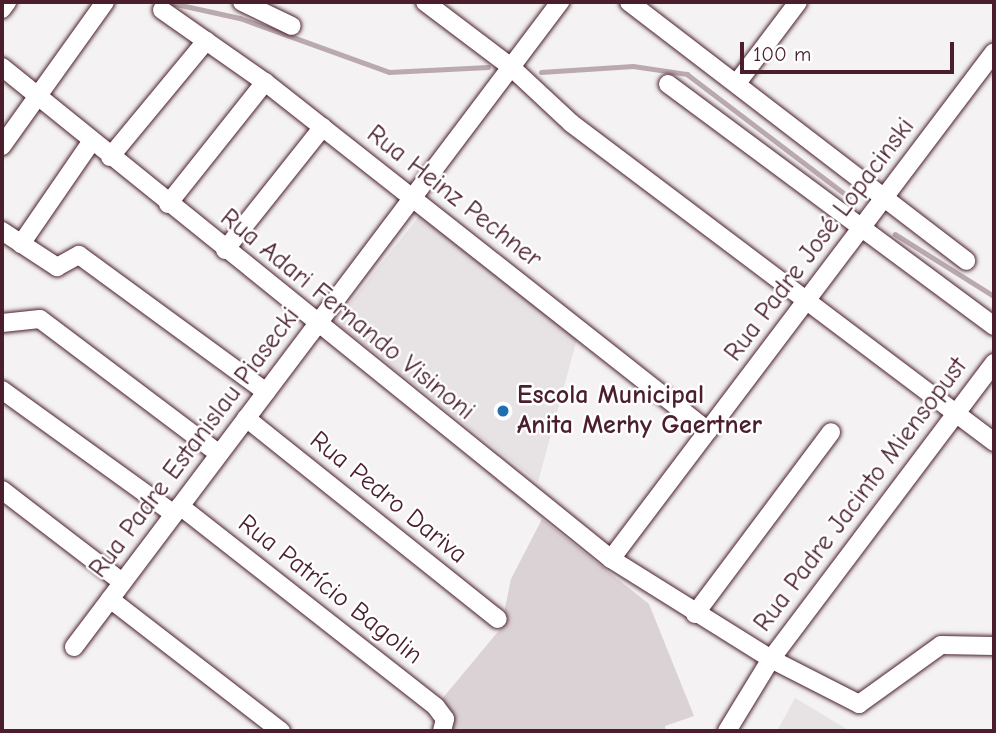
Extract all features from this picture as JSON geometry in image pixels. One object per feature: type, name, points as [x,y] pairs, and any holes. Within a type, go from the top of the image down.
[{"type":"street","points":[[2,9],[7,2]]},
{"type":"street","points":[[2,146],[105,2]]},
{"type":"street","points":[[242,2],[292,26]]},
{"type":"street","points":[[425,2],[511,67],[570,123],[994,442]]},
{"type":"street","name":"Rua Padre Estanislau Piasecki","points":[[74,647],[560,2]]},
{"type":"street","points":[[629,2],[886,195],[966,261]]},
{"type":"street","points":[[737,83],[798,2]]},
{"type":"street","name":"Rua Heinz Pechner","points":[[162,10],[265,82],[708,431]]},
{"type":"street","points":[[110,158],[206,41]]},
{"type":"street","name":"Rua Padre José Lopacinski","points":[[611,559],[994,52]]},
{"type":"street","name":"Rua Adari Fernando Visinoni","points":[[2,67],[110,158],[611,559],[695,614],[771,659],[859,704],[941,645],[994,646]]},
{"type":"street","points":[[168,204],[265,82]]},
{"type":"street","points":[[668,84],[994,326]]},
{"type":"street","points":[[225,250],[323,127]]},
{"type":"street","points":[[21,243],[91,142]]},
{"type":"street","points":[[2,231],[57,267],[79,255],[266,392]]},
{"type":"street","points":[[2,323],[40,319],[219,454]]},
{"type":"street","name":"Rua Padre Jacinto Miensopust","points":[[727,731],[771,659],[994,363]]},
{"type":"street","name":"Rua Patrício Bagolin","points":[[2,390],[177,510],[443,725]]},
{"type":"street","name":"Rua Pedro Dariva","points":[[246,418],[498,619]]},
{"type":"street","points":[[695,614],[831,432]]},
{"type":"street","points":[[2,490],[122,582]]},
{"type":"street","points":[[110,599],[281,731]]},
{"type":"shaded area","name":"Escola Municipal Anita Merhy Gaertner","points":[[420,215],[577,339],[538,482],[335,322]]},
{"type":"shaded area","points":[[542,519],[649,604],[694,716],[665,726],[666,731],[453,731],[454,715],[442,699],[501,628],[511,579]]},
{"type":"shaded area","points":[[795,698],[850,731],[777,731]]},
{"type":"waterway","points":[[167,2],[240,18],[389,72],[488,67]]},
{"type":"waterway","points":[[541,72],[633,66],[687,74],[849,197]]},
{"type":"waterway","points":[[895,234],[994,296]]},
{"type":"place","name":"Escola Municipal Anita Merhy Gaertner","points":[[503,411]]}]
